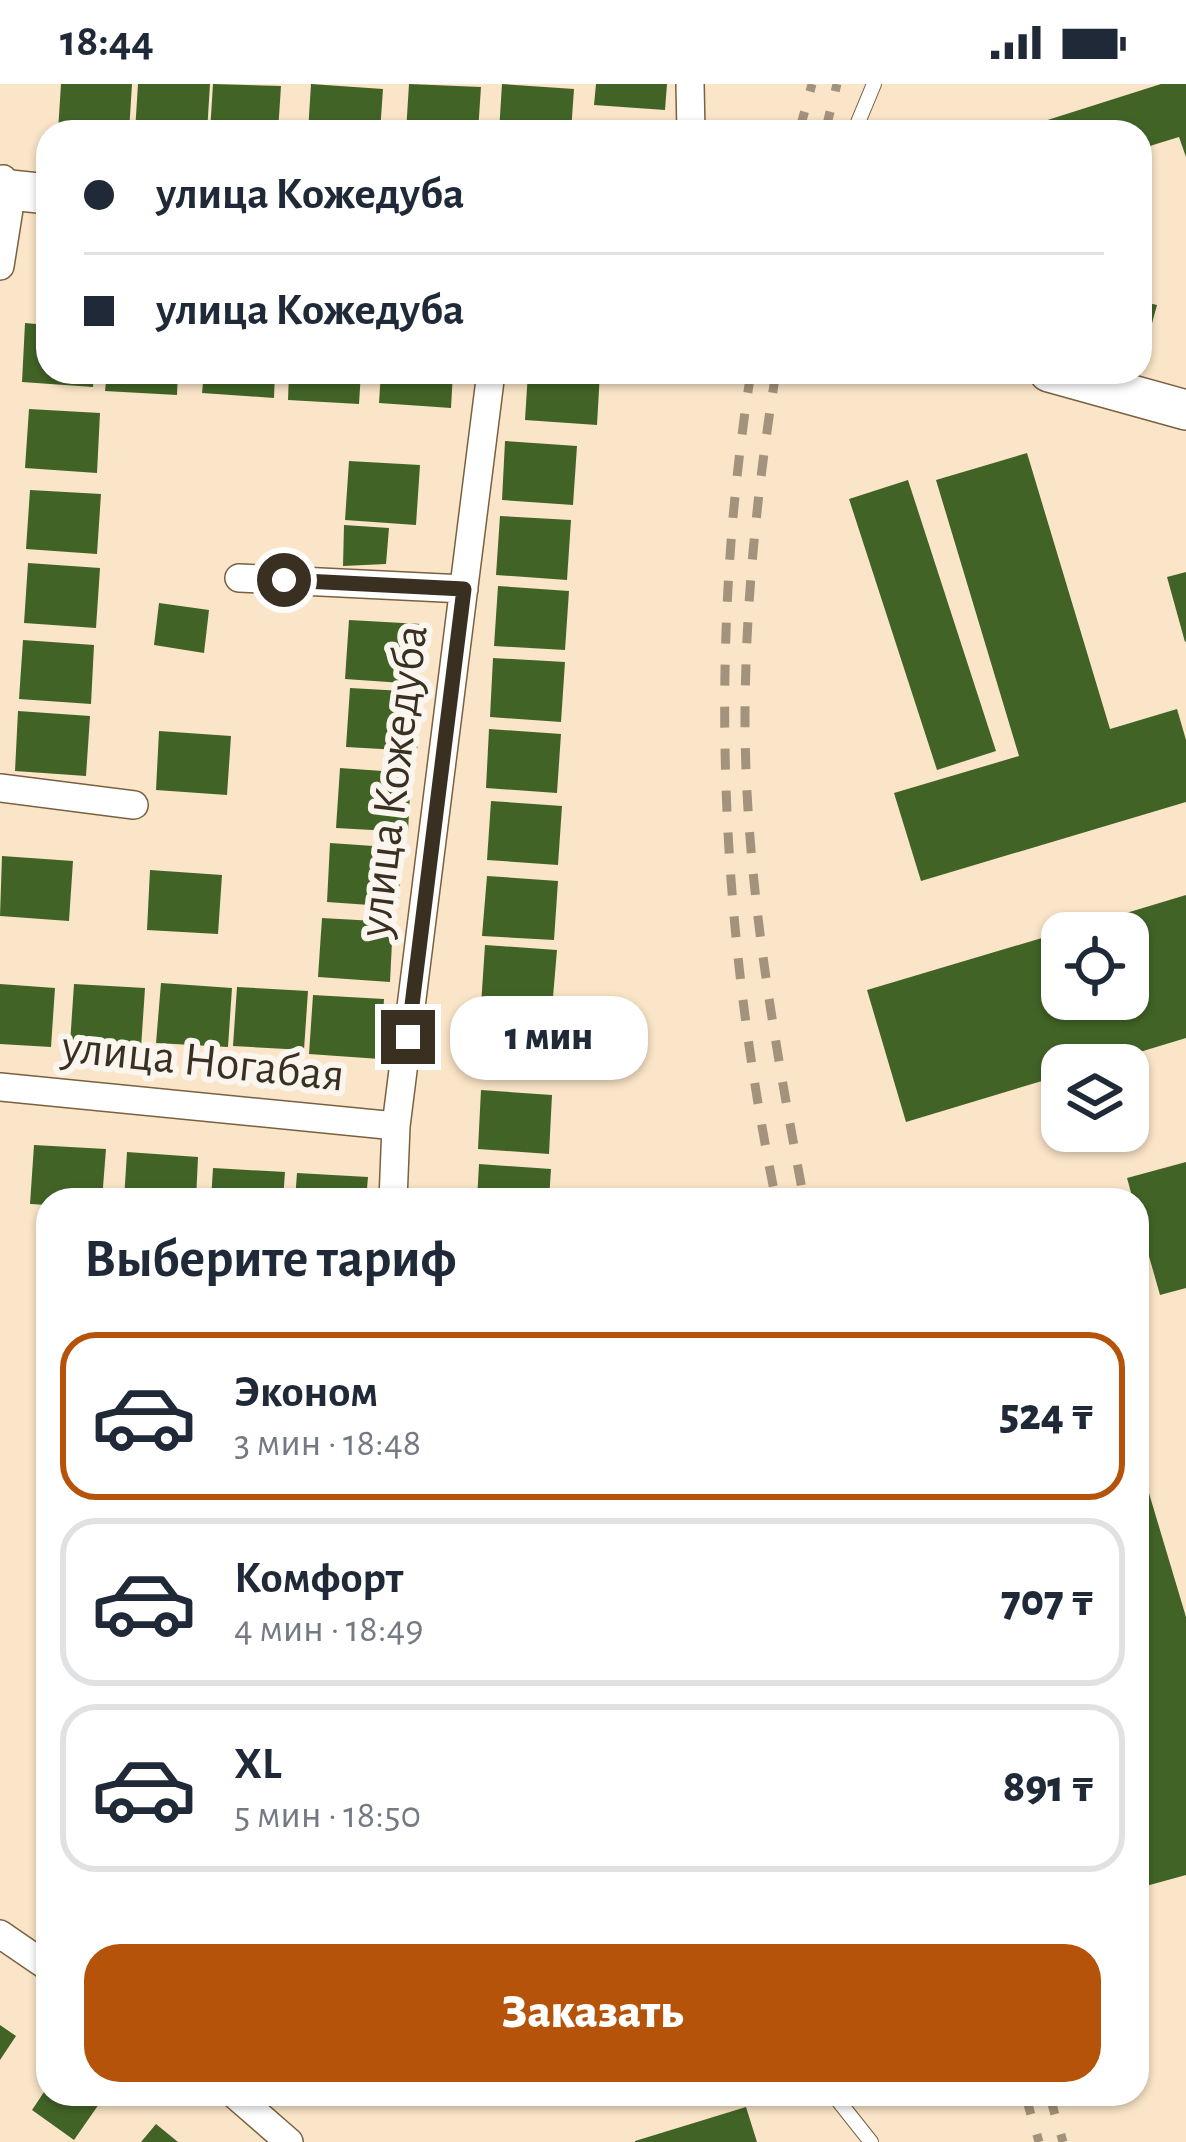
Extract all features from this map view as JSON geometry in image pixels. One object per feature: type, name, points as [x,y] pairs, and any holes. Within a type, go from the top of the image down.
[{"type":"street","points":[[690,84],[691,120]]},
{"type":"street","points":[[0,266],[15,187]]},
{"type":"street","name":"улица Кожедуба","points":[[393,1188],[396,1126],[490,384]]},
{"type":"street","points":[[1092,384],[1186,410]]},
{"type":"street","name":"улица Кожедуба","points":[[239,578],[464,589]]},
{"type":"street","points":[[0,788],[134,805]]},
{"type":"street","name":"улица Ногабая","points":[[0,1087],[396,1126]]},
{"type":"street","points":[[0,1934],[36,1959]]},
{"type":"street","points":[[248,2106],[289,2142]]},
{"type":"lane","points":[[859,120],[874,84]]},
{"type":"lane","points":[[842,2106],[871,2142]]},
{"type":"building","points":[[61,84],[132,84],[130,120],[59,120]]},
{"type":"building","points":[[138,84],[210,84],[208,120],[136,120]]},
{"type":"building","points":[[213,84],[281,86],[279,120],[211,120]]},
{"type":"building","points":[[311,84],[383,89],[381,120],[309,120]]},
{"type":"building","points":[[409,84],[481,87],[479,120],[407,120]]},
{"type":"building","points":[[502,84],[574,89],[572,120],[500,120]]},
{"type":"building","points":[[596,84],[667,84],[665,110],[594,105]]},
{"type":"building","points":[[1161,84],[1186,84],[1186,157],[1179,137],[1152,145],[1152,120],[1048,120]]},
{"type":"building","points":[[25,323],[36,324],[36,383],[22,382]]},
{"type":"building","points":[[106,384],[177,384],[177,395],[105,391]]},
{"type":"building","points":[[203,384],[275,384],[274,398],[202,393]]},
{"type":"building","points":[[289,384],[360,384],[359,404],[288,400]]},
{"type":"building","points":[[380,384],[452,384],[451,408],[379,403]]},
{"type":"building","points":[[527,384],[599,384],[597,425],[525,420]]},
{"type":"building","points":[[29,409],[100,413],[97,473],[25,468]]},
{"type":"building","points":[[505,441],[577,446],[573,505],[502,500]]},
{"type":"building","points":[[1027,453],[1110,729],[1177,709],[1186,740],[1186,802],[921,881],[894,793],[1019,756],[936,480]]},
{"type":"building","points":[[349,461],[420,465],[416,525],[345,520]]},
{"type":"building","points":[[908,480],[996,751],[937,770],[849,499]]},
{"type":"building","points":[[30,490],[101,494],[97,554],[26,549]]},
{"type":"building","points":[[500,516],[571,520],[567,580],[496,575]]},
{"type":"building","points":[[344,525],[389,528],[386,564],[343,566]]},
{"type":"building","points":[[28,563],[100,568],[96,628],[24,623]]},
{"type":"building","points":[[1186,572],[1186,641],[1185,642],[1167,577]]},
{"type":"building","points":[[498,586],[569,591],[565,650],[494,646]]},
{"type":"building","points":[[159,603],[209,610],[204,653],[154,645]]},
{"type":"building","points":[[349,620],[421,624],[417,684],[345,679]]},
{"type":"building","points":[[23,640],[94,645],[91,704],[19,699]]},
{"type":"building","points":[[493,658],[565,662],[561,722],[490,717]]},
{"type":"building","points":[[350,688],[421,692],[417,751],[346,747]]},
{"type":"building","points":[[18,711],[90,716],[86,776],[15,771]]},
{"type":"building","points":[[489,729],[561,734],[557,793],[486,788]]},
{"type":"building","points":[[159,731],[231,736],[227,795],[156,790]]},
{"type":"building","points":[[340,768],[411,773],[408,832],[336,828]]},
{"type":"building","points":[[491,801],[562,806],[558,865],[487,860]]},
{"type":"building","points":[[330,843],[402,848],[398,907],[327,902]]},
{"type":"building","points":[[2,856],[73,861],[69,921],[0,916]]},
{"type":"building","points":[[150,870],[222,875],[218,934],[147,930]]},
{"type":"building","points":[[487,876],[558,881],[554,940],[482,936]]},
{"type":"building","points":[[1186,895],[1186,1038],[1149,1049],[1149,1044],[1041,1044],[1041,1081],[906,1122],[867,990],[1041,938],[1041,1020],[1149,1020],[1149,912],[1129,912]]},
{"type":"building","points":[[322,918],[393,922],[390,982],[318,977]]},
{"type":"building","points":[[485,945],[557,950],[552,1009],[481,1005]]},
{"type":"building","points":[[161,983],[232,988],[228,1047],[156,1043]]},
{"type":"building","points":[[0,984],[55,988],[51,1047],[0,1044]]},
{"type":"building","points":[[74,984],[145,988],[141,1048],[70,1044]]},
{"type":"building","points":[[237,987],[308,991],[304,1050],[233,1046]]},
{"type":"building","points":[[313,995],[384,999],[380,1059],[309,1054]]},
{"type":"building","points":[[487,1016],[558,1020],[554,1080],[483,1075]]},
{"type":"building","points":[[481,1090],[552,1095],[549,1154],[478,1149]]},
{"type":"building","points":[[34,1145],[106,1149],[103,1188],[36,1188],[36,1204],[30,1204]]},
{"type":"building","points":[[127,1152],[198,1157],[197,1188],[125,1188]]},
{"type":"building","points":[[1186,1162],[1186,1288],[1160,1295],[1149,1256],[1149,1188],[1130,1188],[1127,1178]]},
{"type":"building","points":[[479,1164],[551,1169],[550,1188],[478,1188]]},
{"type":"building","points":[[213,1168],[285,1172],[284,1188],[212,1188]]},
{"type":"building","points":[[297,1173],[368,1177],[367,1188],[296,1188]]},
{"type":"building","points":[[1149,1493],[1186,1617],[1186,1875],[1149,1885]]},
{"type":"building","points":[[0,2025],[16,2036],[0,2060]]},
{"type":"building","points":[[36,2104],[98,2106],[74,2140],[32,2110]]},
{"type":"building","points":[[746,2107],[757,2142],[635,2142],[635,2141]]},
{"type":"building","points":[[156,2124],[178,2142],[141,2142]]},
{"type":"railway","points":[[802,120],[812,84]]},
{"type":"railway","points":[[828,120],[837,84]]},
{"type":"railway","points":[[749,384],[728,579],[726,787],[742,994],[774,1188]]},
{"type":"railway","points":[[774,384],[751,582],[746,771],[763,956],[802,1188]]},
{"type":"railway","points":[[1028,2106],[1039,2142]]},
{"type":"railway","points":[[1052,2106],[1063,2142]]},
{"type":"route","points":[[284,580],[464,589],[408,1037]]}]
